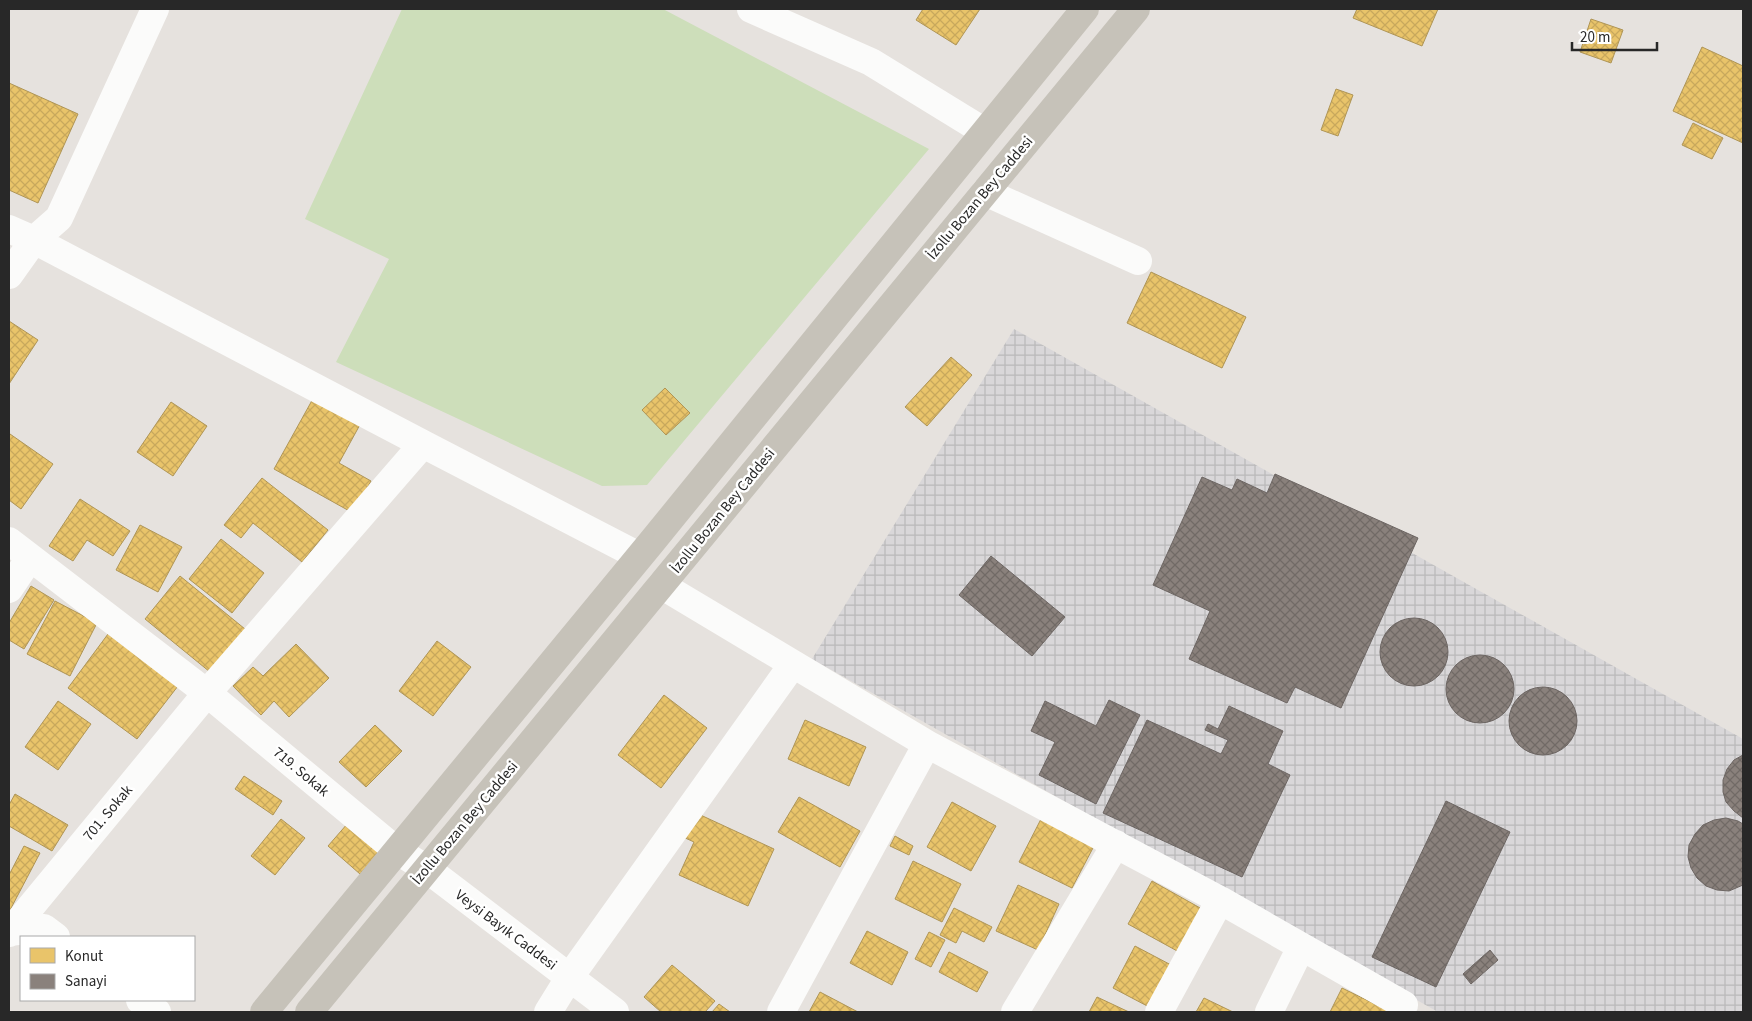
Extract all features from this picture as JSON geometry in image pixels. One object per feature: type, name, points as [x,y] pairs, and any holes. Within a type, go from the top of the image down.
[{"type":"main road","points":[[264,1012],[1085,9]]},
{"type":"main road","name":"İzollu Bozan Bey Caddesi","points":[[309,1012],[1136,9]]},
{"type":"street","points":[[9,275],[34,240],[59,218],[155,9]]},
{"type":"street","points":[[751,9],[871,62],[985,132]]},
{"type":"street","points":[[985,192],[1138,261]]},
{"type":"street","points":[[9,229],[34,240],[639,556]]},
{"type":"street","name":"701. Sokak","points":[[9,932],[207,693],[423,444]]},
{"type":"street","name":"719. Sokak","points":[[9,541],[207,693],[396,850]]},
{"type":"street","points":[[9,589],[30,558]]},
{"type":"street","points":[[661,586],[927,744],[1220,900],[1404,1005],[1400,1012]]},
{"type":"street","points":[[548,1012],[569,978],[793,664]]},
{"type":"street","points":[[781,1012],[927,744]]},
{"type":"street","points":[[1015,1012],[1116,844]]},
{"type":"street","name":"Veysi Bayık Caddesi","points":[[396,850],[427,869],[615,1012]]},
{"type":"street","points":[[1159,1012],[1220,900]]},
{"type":"street","points":[[9,932],[44,928],[55,936]]},
{"type":"street","points":[[1269,1012],[1301,947]]},
{"type":"street","points":[[141,1001],[157,1012]]},
{"type":"shaded area","points":[[1014,329],[1743,739],[1743,1012],[1438,1012],[812,659]]},
{"type":"green space","points":[[402,9],[663,9],[929,149],[647,485],[602,486],[336,362],[389,259],[305,219]]},
{"type":"building: Konut","points":[[923,9],[980,9],[956,45],[916,20]]},
{"type":"building: Konut","points":[[1357,9],[1438,9],[1422,46],[1353,18]]},
{"type":"building: Konut","points":[[1591,19],[1623,30],[1611,63],[1580,52]]},
{"type":"building: Konut","points":[[1702,47],[1743,66],[1743,143],[1673,111]]},
{"type":"building: Konut","points":[[9,83],[78,114],[38,203],[9,190]]},
{"type":"building: Konut","points":[[1336,89],[1353,95],[1338,136],[1321,130]]},
{"type":"building: Konut","points":[[1693,123],[1723,138],[1712,159],[1682,145]]},
{"type":"building: Konut","points":[[1151,272],[1246,317],[1222,368],[1127,323]]},
{"type":"building: Konut","points":[[9,321],[38,340],[9,384]]},
{"type":"building: Konut","points":[[951,357],[972,375],[927,426],[905,407]]},
{"type":"building: Konut","points":[[665,388],[690,413],[666,435],[642,410]]},
{"type":"building: Konut","points":[[315,395],[362,421],[339,463],[371,481],[353,513],[274,469]]},
{"type":"building: Konut","points":[[171,402],[207,426],[173,476],[137,452]]},
{"type":"building: Konut","points":[[10,434],[53,464],[21,509],[9,500]]},
{"type":"building: Konut","points":[[262,478],[328,530],[302,562],[253,523],[241,538],[224,525]]},
{"type":"building: Konut","points":[[80,499],[130,531],[113,556],[87,540],[73,561],[49,546]]},
{"type":"building: Konut","points":[[140,525],[182,547],[158,592],[116,570]]},
{"type":"building: Konut","points":[[221,539],[264,573],[232,613],[189,579]]},
{"type":"building: Konut","points":[[180,576],[245,629],[210,672],[145,619]]},
{"type":"building: Konut","points":[[31,586],[54,600],[24,649],[9,640],[9,623]]},
{"type":"building: Konut","points":[[55,601],[97,623],[70,676],[27,654]]},
{"type":"building: Konut","points":[[108,634],[178,686],[137,739],[68,688]]},
{"type":"building: Konut","points":[[437,641],[471,667],[433,716],[399,691]]},
{"type":"building: Konut","points":[[296,644],[329,678],[289,717],[274,701],[261,715],[233,686],[253,667],[263,676]]},
{"type":"building: Konut","points":[[664,695],[707,728],[661,788],[618,755]]},
{"type":"building: Konut","points":[[58,701],[91,724],[58,770],[25,747]]},
{"type":"building: Konut","points":[[805,720],[866,747],[849,786],[788,759]]},
{"type":"building: Konut","points":[[375,725],[402,751],[366,787],[339,762]]},
{"type":"building: Konut","points":[[244,776],[282,801],[273,815],[235,789]]},
{"type":"building: Konut","points":[[15,794],[68,825],[52,851],[9,826],[9,805]]},
{"type":"building: Konut","points":[[799,797],[860,831],[840,867],[778,832]]},
{"type":"building: Konut","points":[[952,802],[996,826],[971,871],[927,847]]},
{"type":"building: Konut","points":[[694,812],[774,849],[748,906],[679,875],[694,842],[683,837]]},
{"type":"building: Konut","points":[[281,819],[305,838],[275,875],[251,856]]},
{"type":"building: Konut","points":[[1041,819],[1094,846],[1072,888],[1019,862]]},
{"type":"building: Konut","points":[[348,823],[380,851],[360,874],[328,846]]},
{"type":"building: Konut","points":[[895,836],[913,846],[909,855],[890,846]]},
{"type":"building: Konut","points":[[24,846],[40,853],[9,912],[9,875]]},
{"type":"building: Konut","points":[[913,861],[961,884],[942,922],[895,899]]},
{"type":"building: Konut","points":[[1152,881],[1202,909],[1179,952],[1128,924]]},
{"type":"building: Konut","points":[[1018,885],[1059,904],[1038,950],[996,931]]},
{"type":"building: Konut","points":[[954,908],[992,927],[984,942],[962,931],[956,943],[940,935]]},
{"type":"building: Konut","points":[[867,931],[908,952],[892,985],[850,963]]},
{"type":"building: Konut","points":[[929,932],[945,940],[931,967],[915,959]]},
{"type":"building: Konut","points":[[1135,946],[1173,966],[1151,1008],[1113,988]]},
{"type":"building: Konut","points":[[949,952],[988,972],[977,992],[939,972]]},
{"type":"building: Konut","points":[[672,965],[715,1001],[705,1012],[661,1012],[644,997]]},
{"type":"building: Konut","points":[[1342,988],[1389,1011],[1330,1012]]},
{"type":"building: Konut","points":[[820,992],[858,1012],[809,1012]]},
{"type":"building: Konut","points":[[1097,997],[1129,1012],[1089,1012]]},
{"type":"building: Konut","points":[[1204,998],[1233,1012],[1196,1012]]},
{"type":"building: Konut","points":[[719,1004],[730,1012],[712,1012]]},
{"type":"building: Sanayi","points":[[1275,474],[1418,538],[1341,708],[1295,687],[1287,703],[1189,659],[1210,611],[1153,585],[1202,477],[1232,490],[1237,479],[1267,493]]},
{"type":"building: Sanayi","points":[[991,556],[1065,617],[1032,656],[959,595]]},
{"type":"building: Sanayi","points":[[1421,618],[1433,624],[1442,633],[1448,645],[1446,665],[1438,676],[1421,686],[1407,686],[1390,676],[1382,665],[1380,645],[1390,628],[1401,620]]},
{"type":"building: Sanayi","points":[[1473,655],[1487,655],[1499,660],[1509,670],[1514,682],[1514,696],[1509,708],[1499,718],[1487,723],[1473,723],[1461,718],[1451,708],[1446,696],[1446,682],[1451,670],[1461,660]]},
{"type":"building: Sanayi","points":[[1536,687],[1550,687],[1562,692],[1572,702],[1577,714],[1577,728],[1572,740],[1562,750],[1550,755],[1536,755],[1524,750],[1514,740],[1509,728],[1509,714],[1514,702],[1524,692]]},
{"type":"building: Sanayi","points":[[1109,700],[1140,715],[1096,804],[1039,775],[1055,742],[1031,731],[1045,701],[1096,726]]},
{"type":"building: Sanayi","points":[[1229,706],[1283,731],[1268,764],[1290,775],[1242,877],[1103,813],[1147,720],[1221,754],[1228,740],[1205,730],[1208,724],[1218,729]]},
{"type":"building: Sanayi","points":[[1743,755],[1743,818],[1726,802],[1723,792],[1723,780],[1727,769],[1734,760]]},
{"type":"building: Sanayi","points":[[1446,801],[1510,832],[1436,987],[1372,957]]},
{"type":"building: Sanayi","points":[[1726,818],[1743,824],[1743,885],[1729,891],[1717,890],[1706,886],[1697,878],[1691,868],[1688,857],[1689,845],[1703,825],[1714,820]]},
{"type":"building: Sanayi","points":[[1490,950],[1498,960],[1471,984],[1463,974]]}]
